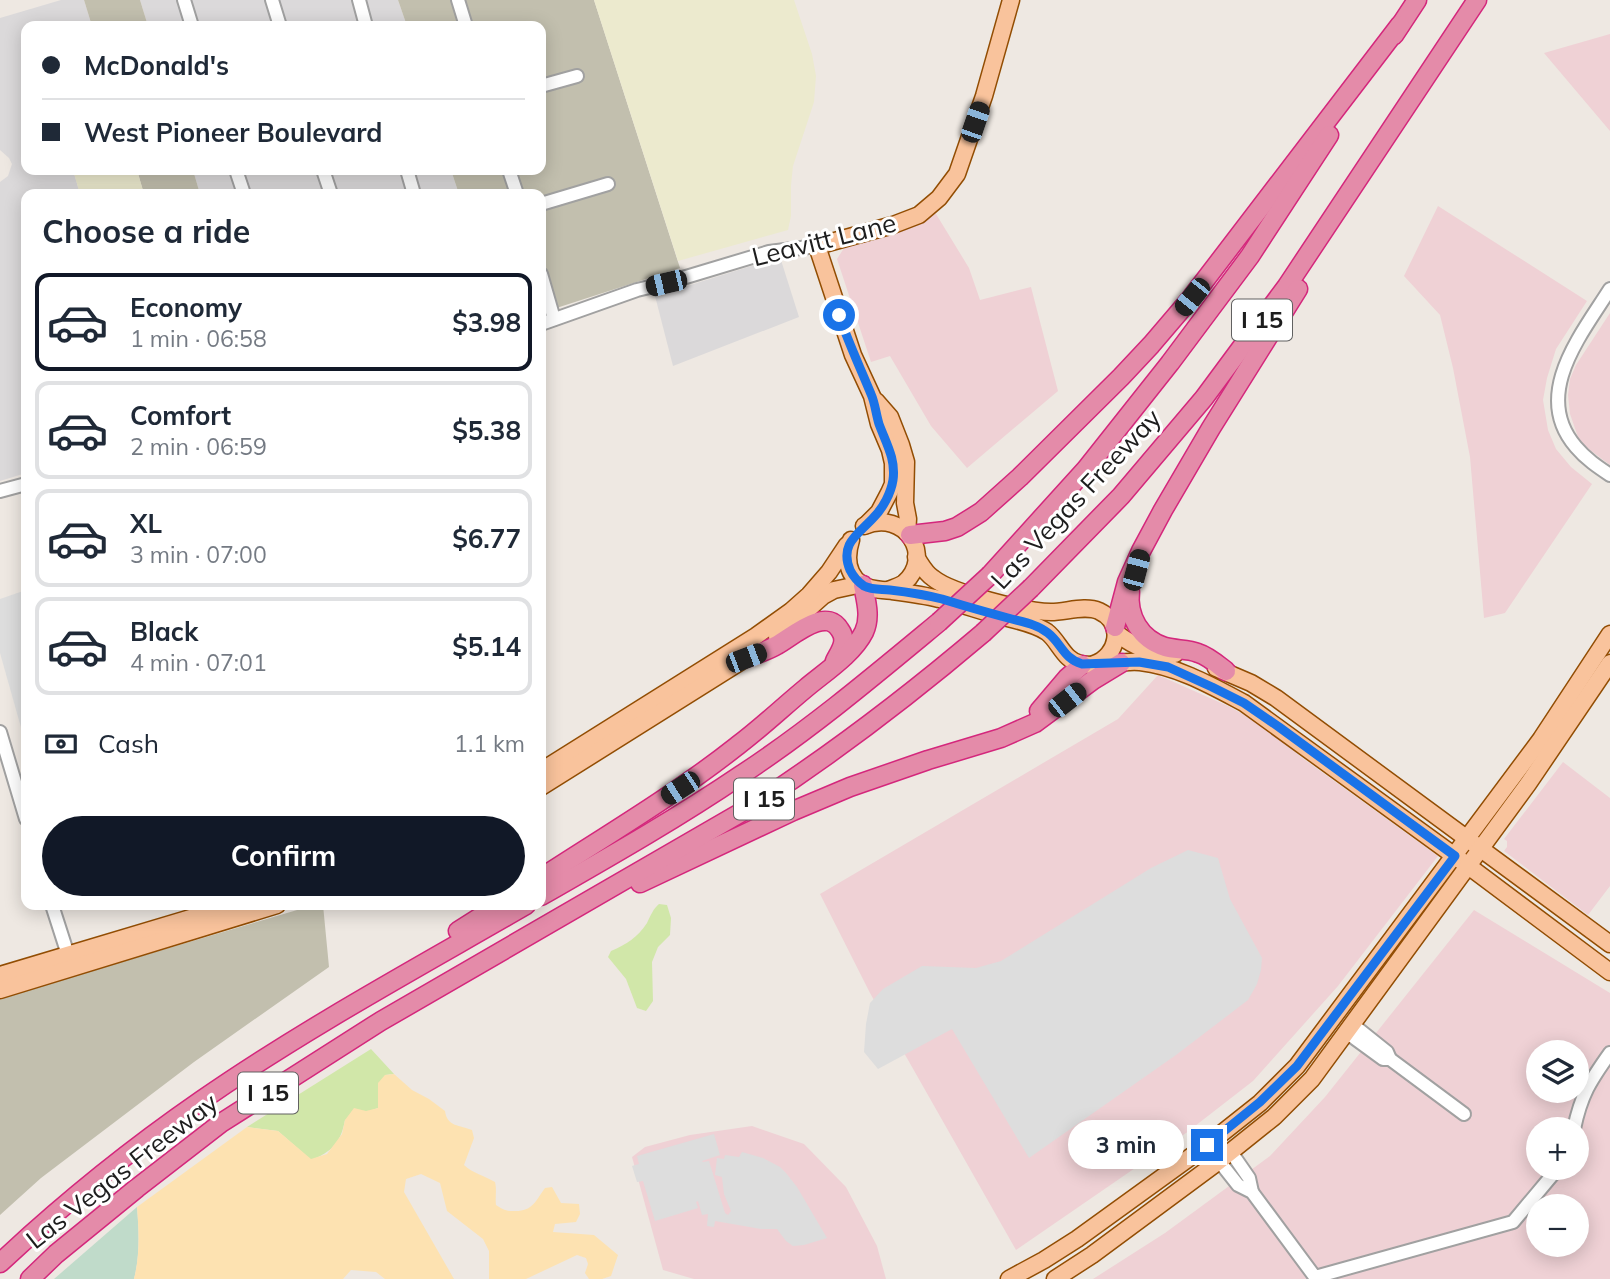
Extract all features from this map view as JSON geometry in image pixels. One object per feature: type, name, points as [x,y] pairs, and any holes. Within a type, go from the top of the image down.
[{"type":"highway","name":"Las Vegas Freeway","points":[[546,893],[672,821],[743,774],[835,708],[939,622],[990,575],[1086,468],[1170,363],[1250,256],[1417,0]]},
{"type":"highway","name":"Las Vegas Freeway","points":[[30,1279],[56,1254],[221,1123],[382,1021],[754,805],[803,773],[932,676],[983,633],[1121,496],[1204,398],[1287,286],[1476,0]]},
{"type":"highway","points":[[912,543],[957,527],[981,512],[1121,377],[1192,297],[1400,25]]},
{"type":"highway","points":[[1116,630],[1128,582],[1141,551],[1211,428],[1460,26]]},
{"type":"highway","points":[[1141,551],[1129,601],[1129,609],[1139,630],[1149,640],[1163,646],[1198,653],[1226,671]]},
{"type":"highway","points":[[546,875],[680,788],[737,746],[840,660],[856,644],[868,622],[868,611],[859,581]]},
{"type":"highway","points":[[746,658],[774,647],[816,622],[826,620],[840,628],[843,635],[842,651],[834,664]]},
{"type":"highway","points":[[526,937],[793,811],[850,787],[1001,738],[1035,723],[1121,663]]},
{"type":"highway","points":[[1025,727],[1067,678],[1086,665]]},
{"type":"highway","points":[[328,1019],[345,1005],[491,910]]},
{"type":"highway","name":"Las Vegas Freeway","points":[[0,1263],[38,1227],[120,1160],[202,1100],[328,1019],[517,910]]},
{"type":"main road","name":"Leavitt Lane","points":[[817,246],[894,225],[919,215],[939,198],[957,174],[984,96],[1011,0]]},
{"type":"main road","points":[[817,246],[853,355],[872,396],[879,424],[890,450],[894,472],[893,484],[885,501],[866,526]]},
{"type":"main road","points":[[872,396],[890,416],[906,462],[905,503],[912,543],[913,572],[903,584],[888,590]]},
{"type":"main road","points":[[546,768],[756,636],[791,611],[829,572],[857,532],[876,522],[888,522],[898,526],[912,543],[924,569],[932,578],[948,588],[1038,612],[1096,610],[1104,614],[1133,646],[1177,655],[1226,671],[1251,683],[1276,698],[1610,944]]},
{"type":"main road","points":[[851,541],[847,559],[859,581],[875,590],[937,598],[1030,623],[1048,633],[1074,662],[1086,665],[1139,662],[1168,667],[1244,703],[1610,972]]},
{"type":"main road","points":[[546,784],[783,633],[823,596],[859,581]]},
{"type":"main road","points":[[1060,647],[1061,626],[1071,614],[1079,610]]},
{"type":"main road","points":[[1086,665],[1105,659],[1111,653],[1116,630]]},
{"type":"main road","points":[[1055,1279],[1225,1157],[1275,1117],[1312,1079],[1473,844],[1610,634]]},
{"type":"main road","points":[[1473,844],[1546,757],[1610,663]]},
{"type":"main road","points":[[1546,757],[1542,750],[1553,722]]},
{"type":"main road","points":[[1009,1279],[1077,1239],[1213,1140],[1260,1102],[1297,1066],[1461,861]]},
{"type":"main road","points":[[0,989],[70,961],[218,910]]},
{"type":"main road","points":[[0,975],[171,938],[262,910]]},
{"type":"main road","points":[[171,938],[181,922]]},
{"type":"main road","points":[[1213,1140],[1225,1157]]},
{"type":"street","points":[[184,0],[190,21]]},
{"type":"street","points":[[272,0],[278,21]]},
{"type":"street","points":[[359,0],[365,21]]},
{"type":"street","points":[[458,0],[464,21]]},
{"type":"street","points":[[546,85],[577,76]]},
{"type":"street","points":[[546,203],[608,184]]},
{"type":"street","name":"Leavitt Lane","points":[[546,322],[637,290],[769,252],[817,246]]},
{"type":"street","points":[[1610,289],[1571,351],[1561,373],[1558,402],[1566,433],[1575,446],[1591,462],[1610,475]]},
{"type":"street","points":[[546,291],[554,319]]},
{"type":"street","points":[[0,491],[21,485]]},
{"type":"street","points":[[1,737],[21,803]]},
{"type":"street","points":[[54,910],[70,961]]},
{"type":"street","points":[[1349,1028],[1382,1059],[1390,1059],[1464,1114]]},
{"type":"street","points":[[1577,1117],[1589,1083],[1610,1054]]},
{"type":"street","points":[[1225,1157],[1238,1185],[1251,1192],[1315,1277],[1513,1222],[1548,1180]]},
{"type":"shaded area","points":[[61,0],[84,0],[90,21],[21,21],[21,175],[74,175],[79,189],[21,189],[21,475],[0,481],[0,182],[8,176],[12,164],[0,150],[0,18]]},
{"type":"shaded area","points":[[84,0],[140,0],[146,21],[90,21]]},
{"type":"shaded area","points":[[140,0],[398,0],[405,21],[146,21]]},
{"type":"shaded area","points":[[398,0],[594,0],[680,268],[546,311],[546,189],[457,189],[453,175],[546,175],[546,21],[405,21]]},
{"type":"shaded area","points":[[594,0],[794,0],[812,54],[816,76],[814,102],[793,166],[788,230],[678,261]]},
{"type":"shaded area","points":[[1610,34],[1610,131],[1544,53]]},
{"type":"shaded area","points":[[74,175],[138,175],[143,189],[79,189]]},
{"type":"shaded area","points":[[138,175],[194,175],[199,189],[143,189]]},
{"type":"shaded area","points":[[194,175],[453,175],[457,189],[199,189]]},
{"type":"shaded area","points":[[1438,206],[1587,301],[1556,349],[1543,400],[1548,430],[1556,449],[1571,467],[1592,484],[1505,613],[1484,618],[1470,457],[1453,368],[1440,315],[1404,276]]},
{"type":"shaded area","points":[[933,209],[969,268],[980,300],[1031,287],[1058,391],[967,468],[931,426],[890,356],[871,362],[837,259],[844,248],[901,230]]},
{"type":"shaded area","points":[[780,257],[799,317],[673,366],[655,296]]},
{"type":"shaded area","points":[[1610,313],[1610,465],[1586,447],[1578,437],[1570,414],[1568,395],[1570,379],[1576,365]]},
{"type":"shaded area","points":[[21,592],[21,727],[0,653],[0,599]]},
{"type":"shaded area","points":[[1158,675],[1228,706],[1268,728],[1301,757],[1438,856],[1338,986],[1253,1081],[1186,1133],[1016,1250],[870,993],[820,894],[1118,719]]},
{"type":"shaded area","points":[[1563,762],[1610,798],[1610,886],[1588,915],[1504,851],[1507,841],[1504,839]]},
{"type":"shaded area","points":[[1188,850],[1218,858],[1230,899],[1262,958],[1257,984],[1248,1000],[1176,1055],[1029,1158],[952,1029],[878,1069],[864,1052],[870,1003],[883,989],[922,966],[976,968],[1001,961],[1151,868]]},
{"type":"shaded area","points":[[297,910],[323,910],[329,967],[194,1062],[41,1178],[0,1215],[0,998]]},
{"type":"shaded area","points":[[1474,910],[1610,993],[1610,1279],[1093,1279],[1165,1233],[1270,1156],[1325,1097]]},
{"type":"shaded area","points":[[752,1126],[804,1144],[846,1187],[877,1246],[886,1279],[694,1279],[663,1270],[632,1157],[645,1147],[690,1135]]},
{"type":"shaded area","points":[[714,1134],[720,1155],[702,1161],[709,1161],[725,1213],[728,1215],[731,1211],[724,1194],[722,1177],[715,1175],[717,1158],[724,1159],[725,1155],[739,1157],[742,1152],[763,1158],[786,1173],[827,1238],[793,1246],[777,1229],[715,1221],[714,1227],[707,1226],[708,1214],[702,1215],[698,1201],[698,1208],[655,1221],[643,1181],[637,1182],[632,1166],[639,1164],[637,1156]]},
{"type":"green space","points":[[659,904],[667,905],[671,918],[670,935],[658,947],[652,962],[653,1001],[646,1011],[637,1008],[626,979],[608,957],[611,951],[639,933]]},
{"type":"green space","points":[[371,1049],[394,1074],[385,1075],[378,1108],[345,1120],[338,1140],[325,1153],[311,1160],[278,1131],[247,1127]]},
{"type":"green space","points":[[137,1207],[138,1243],[134,1279],[54,1279]]},
{"type":"sand","points":[[394,1074],[412,1090],[445,1111],[451,1123],[472,1130],[474,1138],[464,1165],[495,1182],[496,1205],[508,1211],[525,1210],[545,1188],[552,1187],[561,1203],[579,1204],[580,1214],[576,1222],[555,1224],[553,1232],[594,1235],[618,1255],[611,1276],[589,1279],[585,1273],[588,1264],[586,1258],[577,1255],[526,1279],[489,1279],[489,1251],[483,1239],[447,1211],[440,1183],[421,1174],[406,1179],[404,1192],[454,1279],[385,1279],[376,1272],[351,1270],[343,1279],[134,1279],[139,1243],[137,1207],[247,1127],[278,1131],[311,1159],[327,1154],[342,1134],[345,1120],[354,1108],[366,1111],[378,1108],[378,1083],[385,1075]]},
{"type":"route","points":[[839,315],[853,355],[872,396],[879,424],[890,450],[894,472],[893,484],[879,512],[851,541],[847,559],[855,578],[875,590],[937,598],[1030,623],[1048,633],[1074,662],[1090,665],[1139,662],[1168,667],[1212,687],[1244,703],[1279,727],[1455,856],[1297,1066],[1260,1102],[1207,1145]]}]
